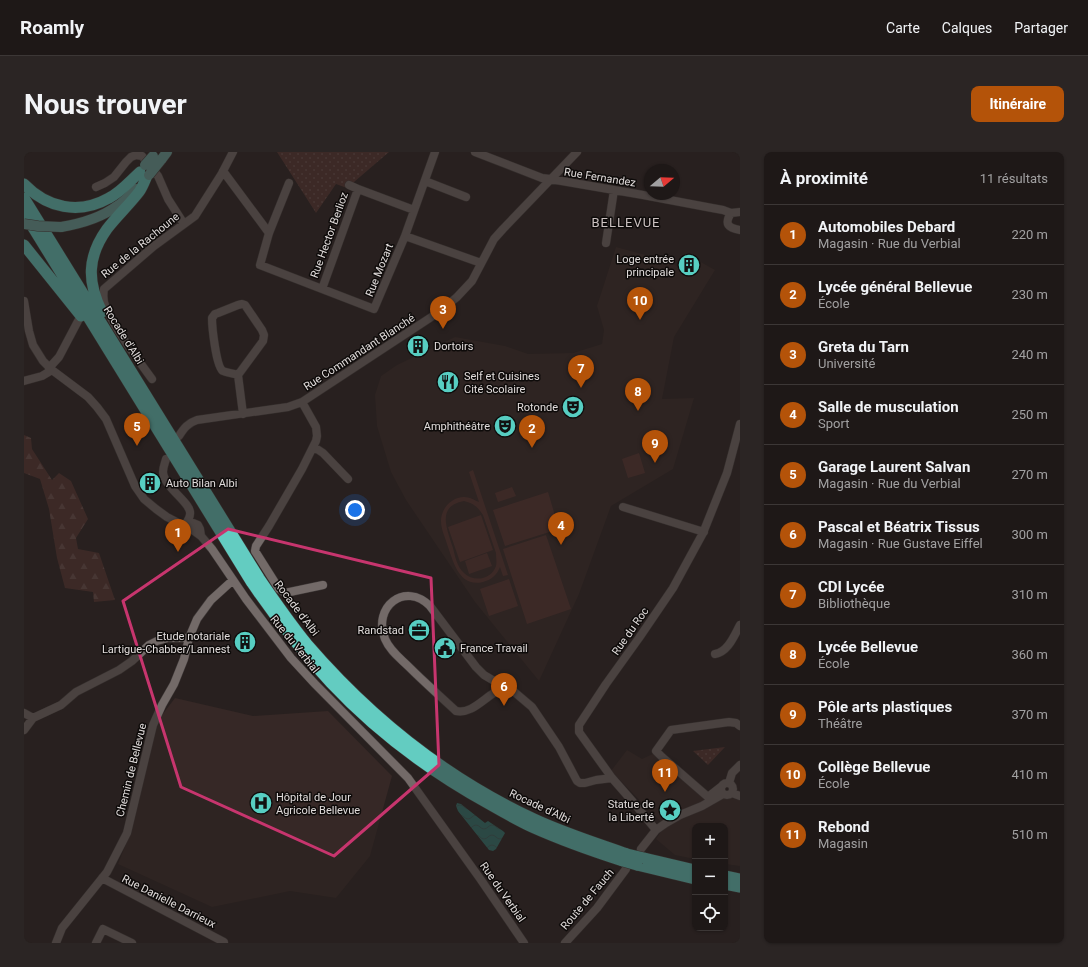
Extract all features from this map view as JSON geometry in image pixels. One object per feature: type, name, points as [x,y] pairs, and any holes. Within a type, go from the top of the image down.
[{"type":"highway","points":[[24,184],[41,198],[53,204],[76,207],[89,206],[110,198],[145,173]]},
{"type":"highway","points":[[115,344],[92,287],[91,273],[93,257],[98,244],[107,230],[140,191],[145,173]]},
{"type":"highway","name":"Rocade d'Albi","points":[[24,198],[259,578],[306,643],[331,671],[382,720],[440,765],[482,791],[534,819],[574,835],[625,861]]},
{"type":"highway","name":"Rocade d'Albi","points":[[24,213],[252,583],[300,649],[331,683],[389,737],[429,767],[501,812],[569,843],[625,861],[641,857],[688,870]]},
{"type":"highway","points":[[24,245],[97,338],[103,341]]},
{"type":"highway","name":"Rocade d'Albi","points":[[641,857],[688,870]]},
{"type":"highway","points":[[728,870],[740,871]]},
{"type":"highway","points":[[728,877],[740,879]]},
{"type":"highway","points":[[728,885],[740,887]]},
{"type":"main road","points":[[24,224],[38,226],[61,226],[80,223],[102,214],[145,173],[156,156],[167,152]]},
{"type":"street","name":"Rue de la Rachoune","points":[[152,379],[120,332],[106,307],[103,295],[104,289],[154,246],[197,213],[233,152]]},
{"type":"street","points":[[405,236],[435,152]]},
{"type":"street","name":"Rue Fernandez","points":[[476,152],[550,180],[614,190],[712,208],[731,213],[740,212]]},
{"type":"street","name":"Rue Commandant Blanché","points":[[179,436],[188,424],[193,422],[288,407],[302,402],[439,312],[457,297],[472,281],[494,239],[577,152]]},
{"type":"street","points":[[96,187],[114,177],[131,157],[136,155],[142,156],[158,176],[168,199],[184,224]]},
{"type":"street","points":[[223,171],[269,233]]},
{"type":"street","points":[[425,181],[466,197]]},
{"type":"street","name":"Rue Mozart","points":[[289,183],[269,233],[260,265],[374,309],[405,236],[481,263]]},
{"type":"street","points":[[349,185],[414,210]]},
{"type":"street","name":"Rue Hector Berlioz","points":[[322,289],[358,189]]},
{"type":"street","points":[[606,243],[614,190]]},
{"type":"street","points":[[731,213],[727,220],[728,225],[731,228],[740,230]]},
{"type":"street","name":"Rue du Verbial","points":[[24,301],[26,323],[33,345],[40,357],[58,376],[88,397],[106,419],[135,486],[144,499],[156,510],[185,525],[201,536],[291,658],[408,778],[524,943]]},
{"type":"street","points":[[238,375],[224,372],[220,368],[212,318],[215,314],[240,304],[245,305],[264,335],[263,341],[238,375],[243,414]]},
{"type":"street","points":[[24,381],[42,376],[49,372],[78,322]]},
{"type":"street","points":[[302,402],[316,427],[317,436],[314,447],[256,546],[255,551],[278,589],[285,593],[323,585]]},
{"type":"street","name":"Rue du Roc","points":[[656,830],[634,802],[612,778],[579,732],[579,725],[673,588],[704,532],[727,473],[740,424]]},
{"type":"street","points":[[314,447],[323,453],[348,479]]},
{"type":"street","points":[[166,459],[163,472],[166,481],[190,510],[190,514],[185,525]]},
{"type":"street","points":[[622,507],[704,532]]},
{"type":"street","name":"Chemin de Bellevue","points":[[56,943],[62,928],[107,872],[127,833],[153,725],[174,684],[184,659],[188,638],[196,619],[211,600],[233,580]]},
{"type":"street","points":[[506,688],[493,693],[466,711],[456,711],[392,650],[383,631],[382,618],[387,607],[398,598],[408,596],[417,597],[424,600],[476,668],[484,675],[512,690],[532,707],[560,747],[577,781],[580,783],[585,783],[612,778]]},
{"type":"street","points":[[715,654],[723,651],[727,647],[740,625]]},
{"type":"street","points":[[24,730],[33,718],[61,705],[76,692],[119,670],[157,640],[168,638],[188,638]]},
{"type":"street","points":[[24,713],[33,718]]},
{"type":"street","points":[[708,797],[656,750],[671,730],[729,722],[736,723],[740,726]]},
{"type":"street","points":[[690,810],[702,806],[725,788],[732,773],[740,765]]},
{"type":"street","points":[[641,857],[656,830],[690,810],[708,797],[725,788],[733,787],[732,793],[740,796]]},
{"type":"street","name":"Route de Fauch","points":[[565,943],[597,908],[625,861]]},
{"type":"street","name":"Rue Danielle Darrieux","points":[[102,878],[224,943]]},
{"type":"street","points":[[96,943],[103,929],[132,943]]},
{"type":"highlighted area","points":[[228,529],[431,578],[439,765],[334,856],[181,787],[123,601]]},
{"type":"shaded area","points":[[616,247],[653,257],[680,267],[690,256],[715,270],[674,337],[662,399],[694,398],[673,469],[611,506],[579,594],[539,681],[475,602],[406,500],[391,472],[377,426],[375,395],[381,376],[397,365],[455,337],[505,346],[528,354],[573,353],[602,344],[604,330],[597,306]]},
{"type":"shaded area","name":"Hôpital de Jour Agricole Bellevue","points":[[175,698],[253,716],[328,711],[392,776],[370,856],[336,898],[290,891],[212,907],[118,864],[132,829],[156,723]]},
{"type":"shaded area","points":[[627,750],[642,759],[659,751],[707,792],[740,800],[740,866],[728,864],[728,823],[692,823],[692,858],[675,855],[656,839],[665,826],[611,771]]},
{"type":"green space","points":[[277,152],[389,152],[347,188],[336,184],[316,213]]},
{"type":"green space","points":[[24,435],[31,438],[32,449],[52,480],[59,473],[71,481],[88,519],[76,538],[78,549],[99,553],[115,600],[94,602],[93,592],[65,588],[57,558],[49,509],[40,479],[24,473]]},
{"type":"green space","points":[[639,453],[645,473],[628,478],[622,459]]},
{"type":"green space","points":[[473,470],[508,575],[503,576],[500,567],[495,575],[489,580],[475,583],[468,581],[458,572],[442,530],[441,521],[441,516],[445,508],[455,499],[466,497],[479,502],[469,472]],"holes":[[[464,501],[475,506],[483,515],[496,553],[496,566],[487,577],[477,579],[464,573],[458,565],[446,526],[447,513],[450,508],[455,504]]]},
{"type":"green space","points":[[512,487],[516,496],[498,502],[495,493]]},
{"type":"green space","points":[[548,492],[559,529],[505,546],[493,510]]},
{"type":"green space","points":[[481,515],[493,550],[460,562],[448,527]]},
{"type":"green space","points":[[546,535],[571,609],[527,624],[503,549]]},
{"type":"green space","points":[[487,553],[492,566],[469,574],[465,561]]},
{"type":"green space","points":[[509,579],[518,606],[489,616],[480,589]]},
{"type":"green space","points":[[725,747],[708,765],[693,751]]},
{"type":"water","points":[[457,803],[461,804],[485,823],[488,821],[505,833],[496,849],[493,851],[489,850],[458,811],[456,806]]},
{"type":"place","name":"Loge entrée principale","points":[[689,265]]},
{"type":"place","name":"Collège Bellevue","points":[[640,320]]},
{"type":"place","name":"Greta du Tarn","points":[[443,329]]},
{"type":"place","name":"Dortoirs","points":[[418,346]]},
{"type":"place","name":"Self et Cuisines Cité Scolaire","points":[[448,382]]},
{"type":"place","name":"CDI Lycée","points":[[581,388]]},
{"type":"place","name":"Rotonde","points":[[573,407]]},
{"type":"place","name":"Lycée Bellevue","points":[[638,411]]},
{"type":"place","name":"Amphithéâtre","points":[[505,426]]},
{"type":"place","name":"Garage Laurent Salvan","points":[[137,446]]},
{"type":"place","name":"Lycée général Bellevue","points":[[532,448]]},
{"type":"place","name":"Pôle arts plastiques","points":[[655,463]]},
{"type":"place","name":"Auto Bilan Albi","points":[[150,483]]},
{"type":"place","name":"Salle de musculation","points":[[561,545]]},
{"type":"place","name":"Automobiles Debard","points":[[178,552]]},
{"type":"place","name":"Randstad","points":[[419,630]]},
{"type":"place","name":"Etude notariale Lartigue-Chabber/Lannest","points":[[245,642]]},
{"type":"place","name":"France Travail","points":[[445,648]]},
{"type":"place","name":"Pascal et Béatrix Tissus","points":[[504,706]]},
{"type":"place","name":"Rebond","points":[[665,792]]},
{"type":"place","name":"Hôpital de Jour Agricole Bellevue","points":[[261,803]]},
{"type":"place","name":"Statue de la Liberté","points":[[670,810]]},
{"type":"district","name":"BELLEVUE","points":[[626,222]]}]
